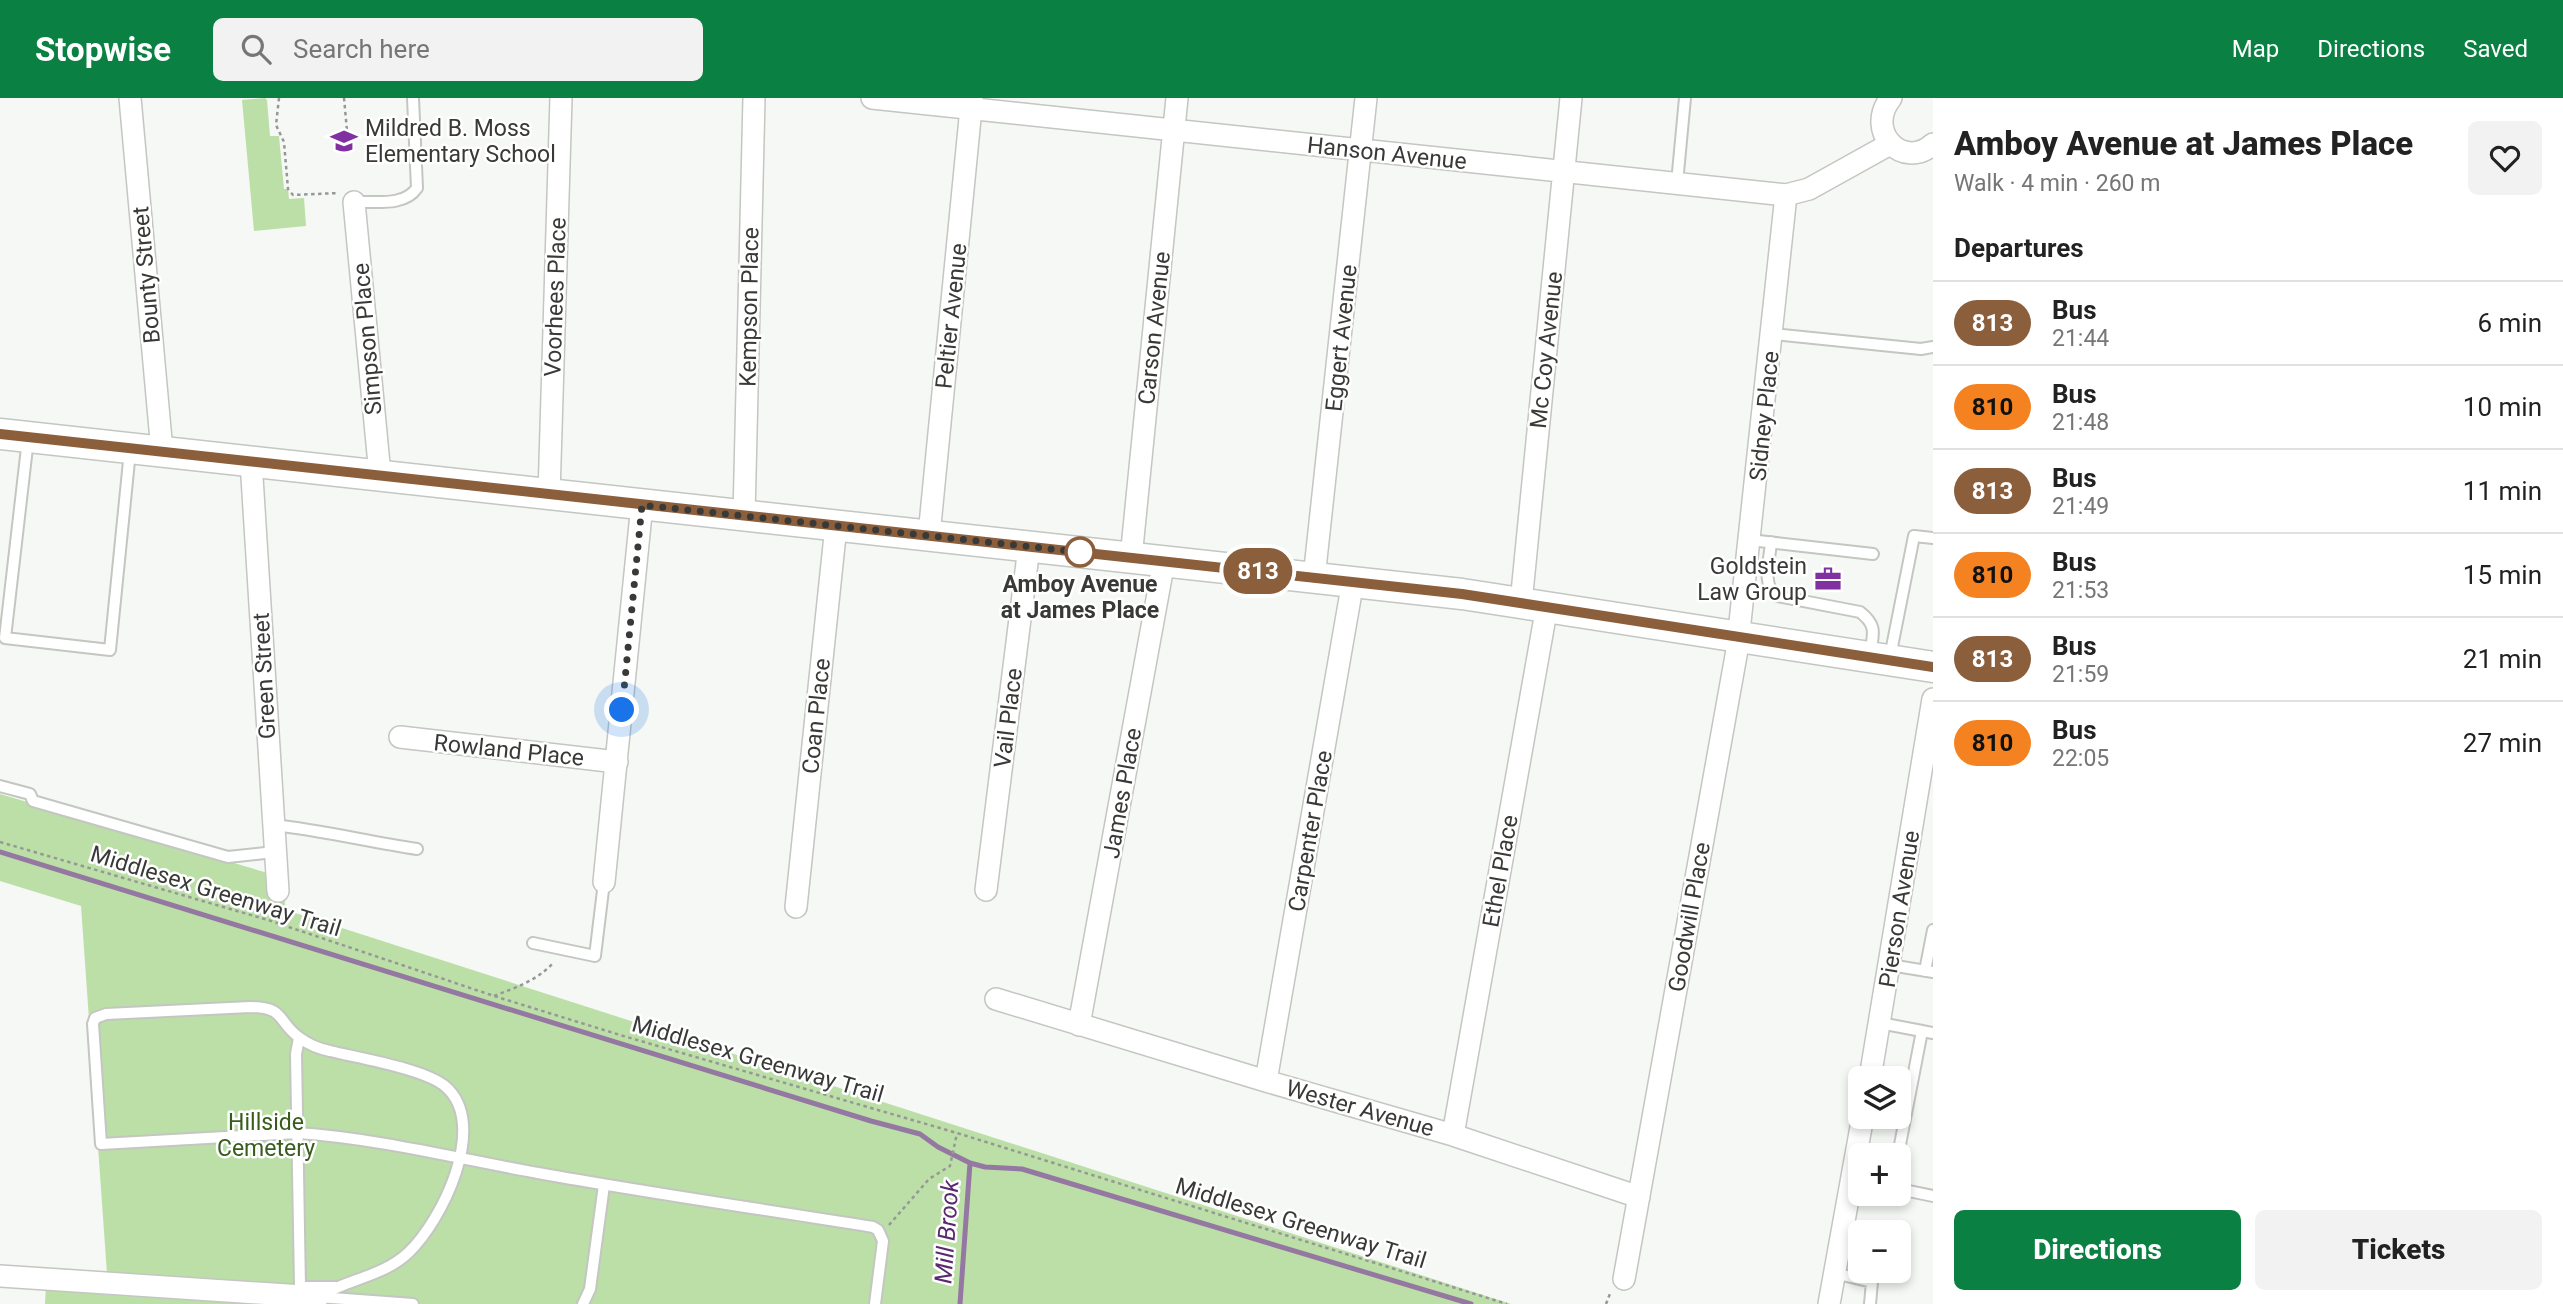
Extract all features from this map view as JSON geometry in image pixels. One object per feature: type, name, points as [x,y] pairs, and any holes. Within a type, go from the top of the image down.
[{"type":"street","name":"Bounty Street","points":[[130,98],[162,452]]},
{"type":"street","name":"Voorhees Place","points":[[549,495],[561,98]]},
{"type":"street","name":"Kempson Place","points":[[744,516],[754,98]]},
{"type":"street","name":"Hanson Avenue","points":[[872,98],[971,103],[1174,131],[1786,195],[1809,190],[1891,144]]},
{"type":"street","name":"Carson Avenue","points":[[1131,558],[1177,98]]},
{"type":"street","name":"Eggert Avenue","points":[[1314,578],[1366,98]]},
{"type":"street","name":"Mc Coy Avenue","points":[[1534,604],[1571,98]]},
{"type":"street","points":[[1891,98],[1881,116],[1884,136],[1891,144],[1909,152],[1919,151],[1933,144]]},
{"type":"street","name":"Peltier Avenue","points":[[929,535],[971,103]]},
{"type":"street","name":"Sidney Place","points":[[1739,636],[1761,541],[1773,334],[1786,195]]},
{"type":"street","name":"Simpson Place","points":[[354,202],[380,475]]},
{"type":"street","points":[[14,436],[1353,581],[1534,604],[1933,667]]},
{"type":"street","name":"Green Street","points":[[251,461],[278,891]]},
{"type":"street","points":[[604,882],[642,505]]},
{"type":"street","name":"Coan Place","points":[[796,907],[836,526]]},
{"type":"street","name":"Vail Place","points":[[986,890],[1029,547]]},
{"type":"street","name":"James Place","points":[[1079,1025],[1164,561]]},
{"type":"street","name":"Carpenter Place","points":[[1266,1081],[1353,581]]},
{"type":"street","name":"Ethel Place","points":[[1453,1135],[1534,604]]},
{"type":"street","name":"Goodwill Place","points":[[1624,1279],[1739,636]]},
{"type":"street","name":"Pierson Avenue","points":[[1872,1066],[1921,797],[1933,699]]},
{"type":"street","name":"Rowland Place","points":[[400,737],[618,762]]},
{"type":"street","name":"Wester Avenue","points":[[996,999],[1453,1135],[1639,1197]]},
{"type":"street","points":[[1829,1304],[1850,1206]]},
{"type":"street","points":[[0,1276],[326,1292]]},
{"type":"lane","points":[[354,202],[396,201],[412,195],[417,188],[413,98]]},
{"type":"lane","points":[[1677,183],[1685,98]]},
{"type":"lane","points":[[1773,334],[1921,349],[1933,347]]},
{"type":"lane","points":[[14,436],[5,638],[110,650],[131,448]]},
{"type":"lane","points":[[1879,659],[1914,536],[1933,538]]},
{"type":"lane","points":[[1874,554],[1761,541],[1771,592],[1777,596],[1860,612],[1870,620],[1879,659]]},
{"type":"lane","points":[[0,786],[30,794],[33,801],[228,857],[274,852]]},
{"type":"lane","points":[[273,825],[305,828],[373,843],[417,849]]},
{"type":"lane","points":[[533,943],[595,956],[604,882]]},
{"type":"lane","points":[[1890,965],[1929,972],[1933,930]]},
{"type":"lane","points":[[326,1292],[376,1275],[407,1254],[426,1232],[452,1182],[460,1159],[464,1122],[456,1097],[429,1076],[324,1049],[299,1038],[278,1013],[262,1007],[106,1014],[96,1018],[93,1024],[101,1144],[297,1133],[325,1135],[460,1159],[604,1185],[873,1227],[881,1234],[883,1247],[876,1304]]},
{"type":"lane","points":[[1880,1023],[1927,1032],[1901,1143]]},
{"type":"lane","points":[[299,1038],[296,1054],[300,1287],[413,1304]]},
{"type":"lane","points":[[583,1304],[590,1289],[604,1185]]},
{"type":"lane","points":[[1911,1191],[1933,1196]]},
{"type":"lane","points":[[1834,1273],[1872,1282],[1870,1304]]},
{"type":"path","points":[[279,98],[276,125],[284,142],[288,190],[293,195],[338,192],[354,202]]},
{"type":"path","points":[[344,98],[348,142]]},
{"type":"path","name":"Middlesex Greenway Trail","points":[[0,842],[268,920],[494,996],[957,1133],[1507,1304]]},
{"type":"path","points":[[494,996],[528,983],[547,970],[564,950]]},
{"type":"path","points":[[881,1234],[929,1179],[950,1166],[957,1133]]},
{"type":"green space","points":[[265,98],[270,136],[279,136],[284,189],[288,189],[289,199],[304,198],[306,226],[254,231],[242,100]]},
{"type":"green space","name":"Hillside Cemetery","points":[[0,794],[281,877],[286,910],[1511,1304],[45,1304],[46,1285],[108,1288],[81,906],[0,881]]},
{"type":"waterway","points":[[0,852],[920,1134],[938,1147],[970,1163],[985,1167],[1022,1169],[1471,1304]]},
{"type":"waterway","name":"Mill Brook","points":[[960,1304],[970,1163]]},
{"type":"bus line","name":"813","points":[[0,434],[1462,594],[1933,667]]},
{"type":"place","name":"Mildred B. Moss Elementary School","points":[[344,141]]},
{"type":"place","name":"Amboy Avenue at James Place","points":[[1080,552]]},
{"type":"place","name":"Goldstein Law Group","points":[[1828,579]]},
{"type":"route","points":[[622,710],[642,505],[1080,552]]}]
